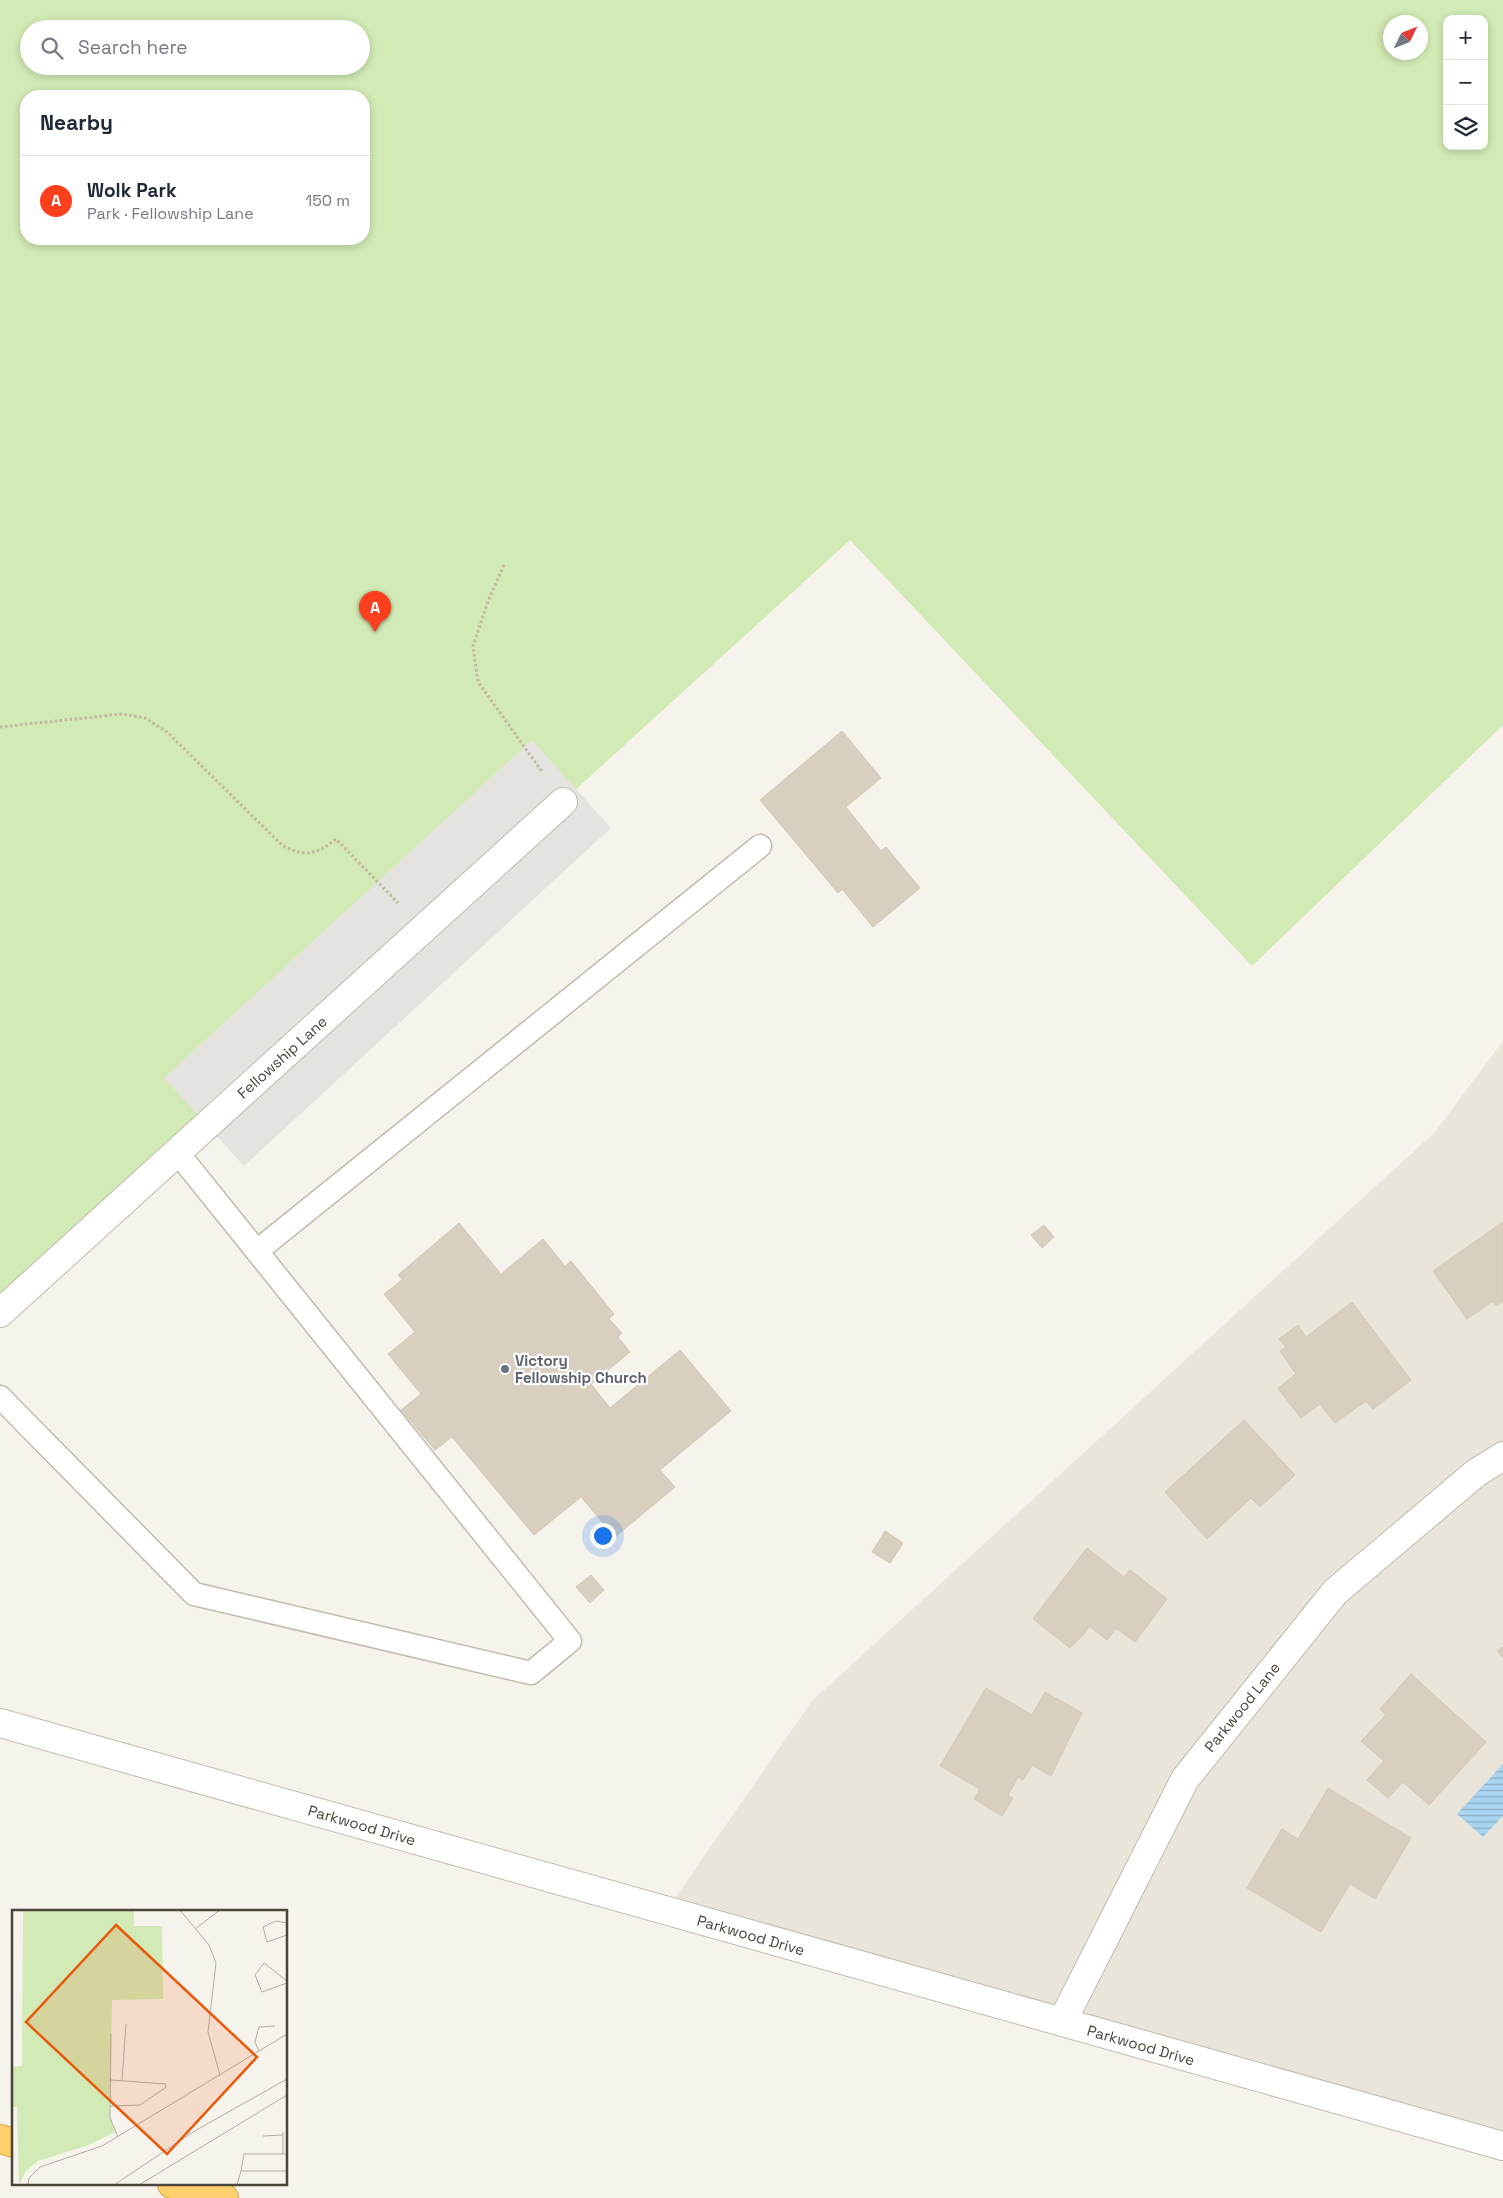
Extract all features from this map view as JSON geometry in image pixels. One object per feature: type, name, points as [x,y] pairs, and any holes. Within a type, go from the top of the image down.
[{"type":"highway","points":[[179,2186],[224,2198]]},
{"type":"street","name":"Fellowship Lane","points":[[0,1313],[563,802]]},
{"type":"street","name":"Parkwood Lane","points":[[1062,2022],[1185,1779],[1335,1592],[1476,1473],[1503,1456]]},
{"type":"street","name":"Parkwood Drive","points":[[0,1723],[1503,2146]]},
{"type":"lane","points":[[257,1251],[760,846]]},
{"type":"lane","points":[[0,1397],[194,1594],[531,1673],[570,1641],[177,1152]]},
{"type":"path","points":[[504,565],[488,601],[473,646],[478,682],[563,802]]},
{"type":"path","points":[[0,727],[122,714],[145,718],[167,732],[283,846],[300,854],[323,850],[336,839],[423,929]]},
{"type":"shaded area","points":[[532,740],[611,828],[244,1166],[164,1078]]},
{"type":"shaded area","points":[[1503,1041],[1503,2152],[666,1911],[812,1701],[1435,1132]]},
{"type":"green space","points":[[0,0],[1503,0],[1503,725],[1252,966],[850,540],[0,1313]]},
{"type":"water","points":[[1503,1764],[1503,1816],[1483,1837],[1457,1814]]},
{"type":"building","points":[[842,731],[881,778],[846,807],[881,851],[886,847],[920,888],[873,927],[842,889],[838,893],[760,800]]},
{"type":"building","points":[[1503,1222],[1503,1301],[1496,1306],[1493,1301],[1467,1319],[1433,1271]]},
{"type":"building","name":"Victory Fellowship Church","points":[[459,1223],[501,1274],[543,1239],[565,1266],[571,1261],[614,1314],[609,1319],[622,1333],[618,1337],[630,1352],[591,1384],[610,1408],[680,1350],[731,1411],[660,1470],[675,1487],[615,1537],[581,1497],[534,1535],[452,1437],[435,1450],[401,1410],[421,1394],[388,1354],[415,1332],[384,1294],[402,1280],[398,1275]]},
{"type":"building","points":[[1044,1225],[1054,1237],[1042,1248],[1031,1235]]},
{"type":"building","points":[[1352,1302],[1411,1380],[1373,1409],[1366,1401],[1335,1423],[1320,1404],[1301,1418],[1278,1388],[1296,1374],[1280,1351],[1286,1347],[1279,1339],[1298,1325],[1306,1337]]},
{"type":"building","points":[[1244,1420],[1295,1475],[1260,1507],[1251,1498],[1207,1539],[1165,1492]]},
{"type":"building","points":[[885,1531],[903,1543],[890,1563],[872,1552]]},
{"type":"building","points":[[1087,1548],[1124,1577],[1130,1570],[1167,1599],[1135,1642],[1116,1628],[1107,1640],[1089,1626],[1086,1632],[1070,1648],[1033,1619]]},
{"type":"building","points":[[591,1575],[604,1590],[590,1603],[576,1587]]},
{"type":"building","points":[[1503,1647],[1503,1658],[1497,1651]]},
{"type":"building","points":[[1411,1674],[1486,1742],[1429,1805],[1403,1782],[1388,1798],[1367,1780],[1384,1761],[1361,1741],[1386,1715],[1380,1709]]},
{"type":"building","points":[[986,1688],[1032,1715],[1045,1692],[1082,1713],[1051,1776],[1032,1765],[1023,1780],[1018,1777],[1008,1795],[1013,1798],[1002,1816],[974,1799],[980,1789],[940,1766]]},
{"type":"building","points":[[1328,1788],[1411,1838],[1375,1899],[1350,1884],[1321,1932],[1247,1888],[1282,1829],[1298,1839]]},
{"type":"place","name":"Wolk Park","points":[[375,632]]},
{"type":"place","name":"Victory Fellowship Church","points":[[505,1369]]}]
